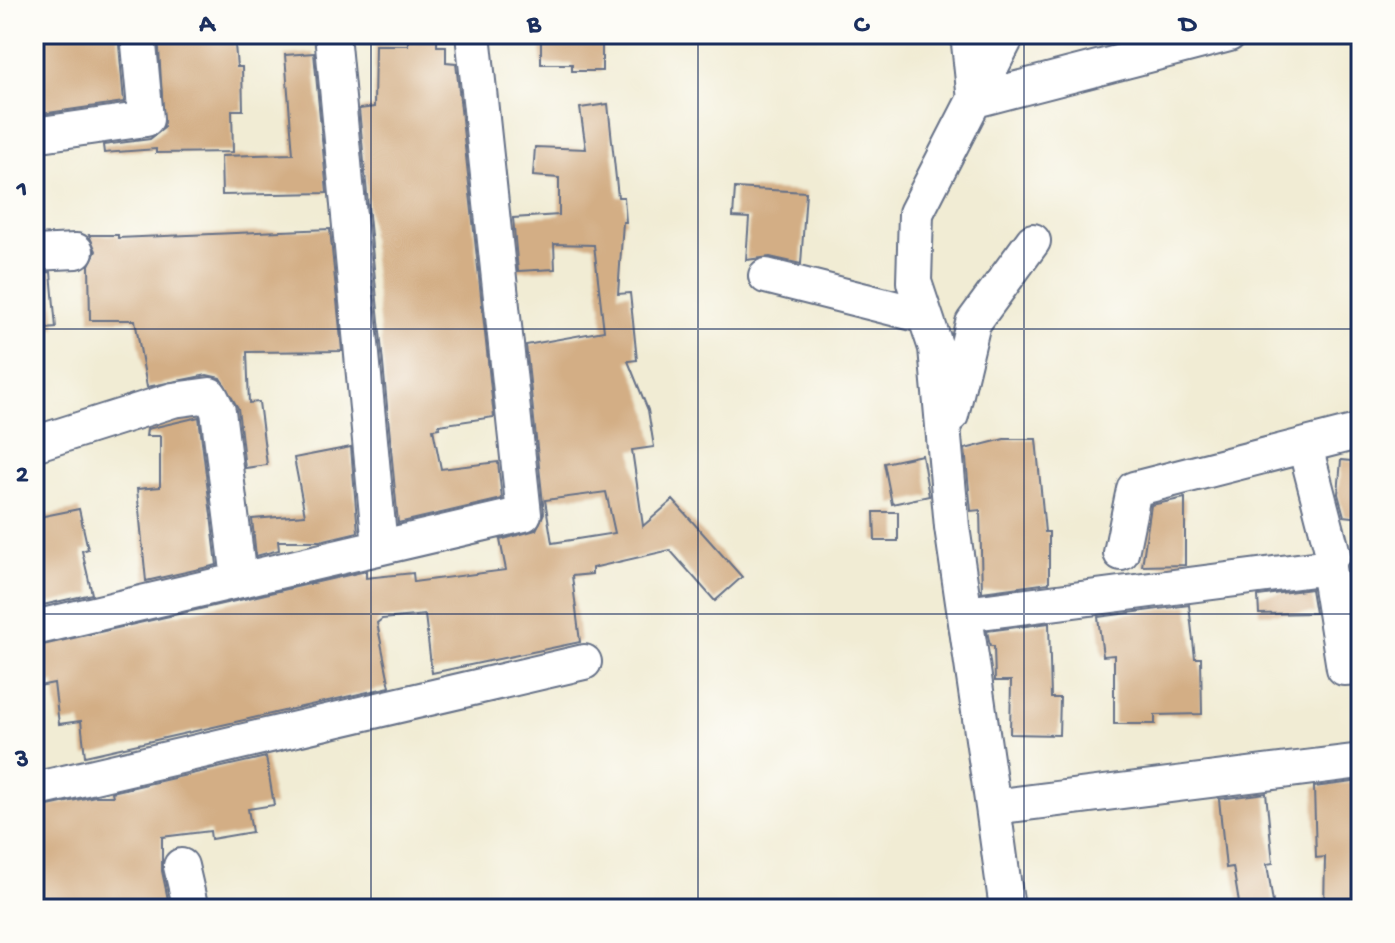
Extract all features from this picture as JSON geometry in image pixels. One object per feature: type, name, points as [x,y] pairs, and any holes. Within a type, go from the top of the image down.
[{"type":"street","points":[[34,135],[146,119],[138,34]]},
{"type":"street","points":[[332,34],[380,547]]},
{"type":"street","points":[[34,628],[524,514],[473,34]]},
{"type":"street","points":[[968,34],[975,100]]},
{"type":"street","points":[[1007,909],[965,614],[936,348],[914,282],[916,213],[1008,34]]},
{"type":"street","points":[[975,100],[1229,34]]},
{"type":"street","points":[[944,442],[973,323],[1033,241]]},
{"type":"street","points":[[34,253],[76,251]]},
{"type":"street","points":[[766,276],[925,316]]},
{"type":"street","points":[[34,444],[173,400],[210,395],[218,411],[239,579]]},
{"type":"street","points":[[1121,553],[1134,489],[1361,431]]},
{"type":"street","points":[[1305,446],[1340,550],[1344,668],[1361,667]]},
{"type":"street","points":[[965,614],[1311,571],[1340,550]]},
{"type":"street","points":[[34,790],[584,662]]},
{"type":"street","points":[[993,807],[1361,761]]},
{"type":"street","points":[[181,866],[191,909]]},
{"type":"building","points":[[34,34],[118,34],[124,102],[34,115]]},
{"type":"building","points":[[158,34],[234,34],[237,67],[242,67],[243,110],[232,110],[233,152],[156,153],[156,149],[104,153],[103,145],[150,139],[164,128]]},
{"type":"building","points":[[408,34],[437,34],[437,46],[446,46],[446,62],[456,63],[494,417],[439,425],[440,428],[433,429],[441,469],[498,462],[502,499],[398,523],[359,109],[374,107],[375,45],[408,45]]},
{"type":"building","points":[[541,34],[602,34],[602,71],[572,71],[572,64],[541,64]]},
{"type":"building","points":[[314,53],[327,193],[222,195],[221,156],[293,154],[285,55]]},
{"type":"building","points":[[608,104],[618,197],[624,197],[626,222],[623,222],[618,294],[630,293],[637,360],[628,361],[648,410],[654,447],[632,450],[643,526],[673,500],[742,577],[715,601],[670,550],[592,568],[592,574],[572,576],[580,642],[432,673],[425,615],[382,619],[377,623],[390,687],[85,756],[81,721],[59,724],[54,683],[34,687],[34,647],[366,571],[366,578],[413,573],[414,582],[506,570],[500,540],[536,530],[544,513],[526,345],[604,331],[594,245],[554,244],[555,269],[518,271],[513,218],[559,215],[559,178],[533,176],[535,147],[586,149],[580,108]],"holes":[[[606,492],[615,533],[552,543],[545,500]]]},
{"type":"building","points":[[735,188],[806,192],[801,264],[770,257],[746,260],[749,218],[733,217]]},
{"type":"building","points":[[330,229],[342,351],[247,352],[249,403],[259,402],[267,465],[245,468],[238,408],[220,378],[207,375],[147,387],[135,320],[90,320],[89,265],[96,251],[89,235],[118,235],[118,238]]},
{"type":"building","points":[[51,272],[56,328],[34,330],[34,273]]},
{"type":"building","points":[[199,417],[217,565],[146,581],[137,489],[160,487],[160,436],[146,436],[147,429]]},
{"type":"building","points":[[1004,439],[1036,439],[1045,532],[1049,532],[1049,583],[982,592],[980,510],[971,511],[965,449]]},
{"type":"building","points":[[351,447],[358,532],[320,541],[278,541],[279,550],[256,556],[252,519],[305,515],[294,458]]},
{"type":"building","points":[[922,455],[929,496],[892,504],[884,463]]},
{"type":"building","points":[[1341,460],[1361,462],[1361,518],[1344,516],[1338,494]]},
{"type":"building","points":[[1185,498],[1185,565],[1142,566],[1151,505]]},
{"type":"building","points":[[79,509],[88,549],[82,551],[92,594],[34,607],[34,573],[39,572],[34,553],[34,518]]},
{"type":"building","points":[[874,512],[898,512],[898,541],[875,541]]},
{"type":"building","points":[[1311,589],[1315,613],[1259,614],[1258,596]]},
{"type":"building","points":[[1189,605],[1195,658],[1201,658],[1202,714],[1155,715],[1155,724],[1114,724],[1114,655],[1103,656],[1098,617]]},
{"type":"building","points":[[1049,623],[1051,698],[1060,698],[1059,735],[1010,734],[1011,681],[995,681],[994,646],[990,646],[987,631]]},
{"type":"building","points":[[266,757],[274,805],[248,809],[252,832],[211,839],[210,831],[162,837],[162,871],[170,909],[35,909],[34,809],[95,796],[113,796],[112,792]]},
{"type":"building","points":[[1361,781],[1361,909],[1324,909],[1325,857],[1316,858],[1314,787]]},
{"type":"building","points":[[1266,793],[1273,863],[1267,864],[1274,909],[1240,909],[1233,867],[1226,868],[1219,799]]}]
